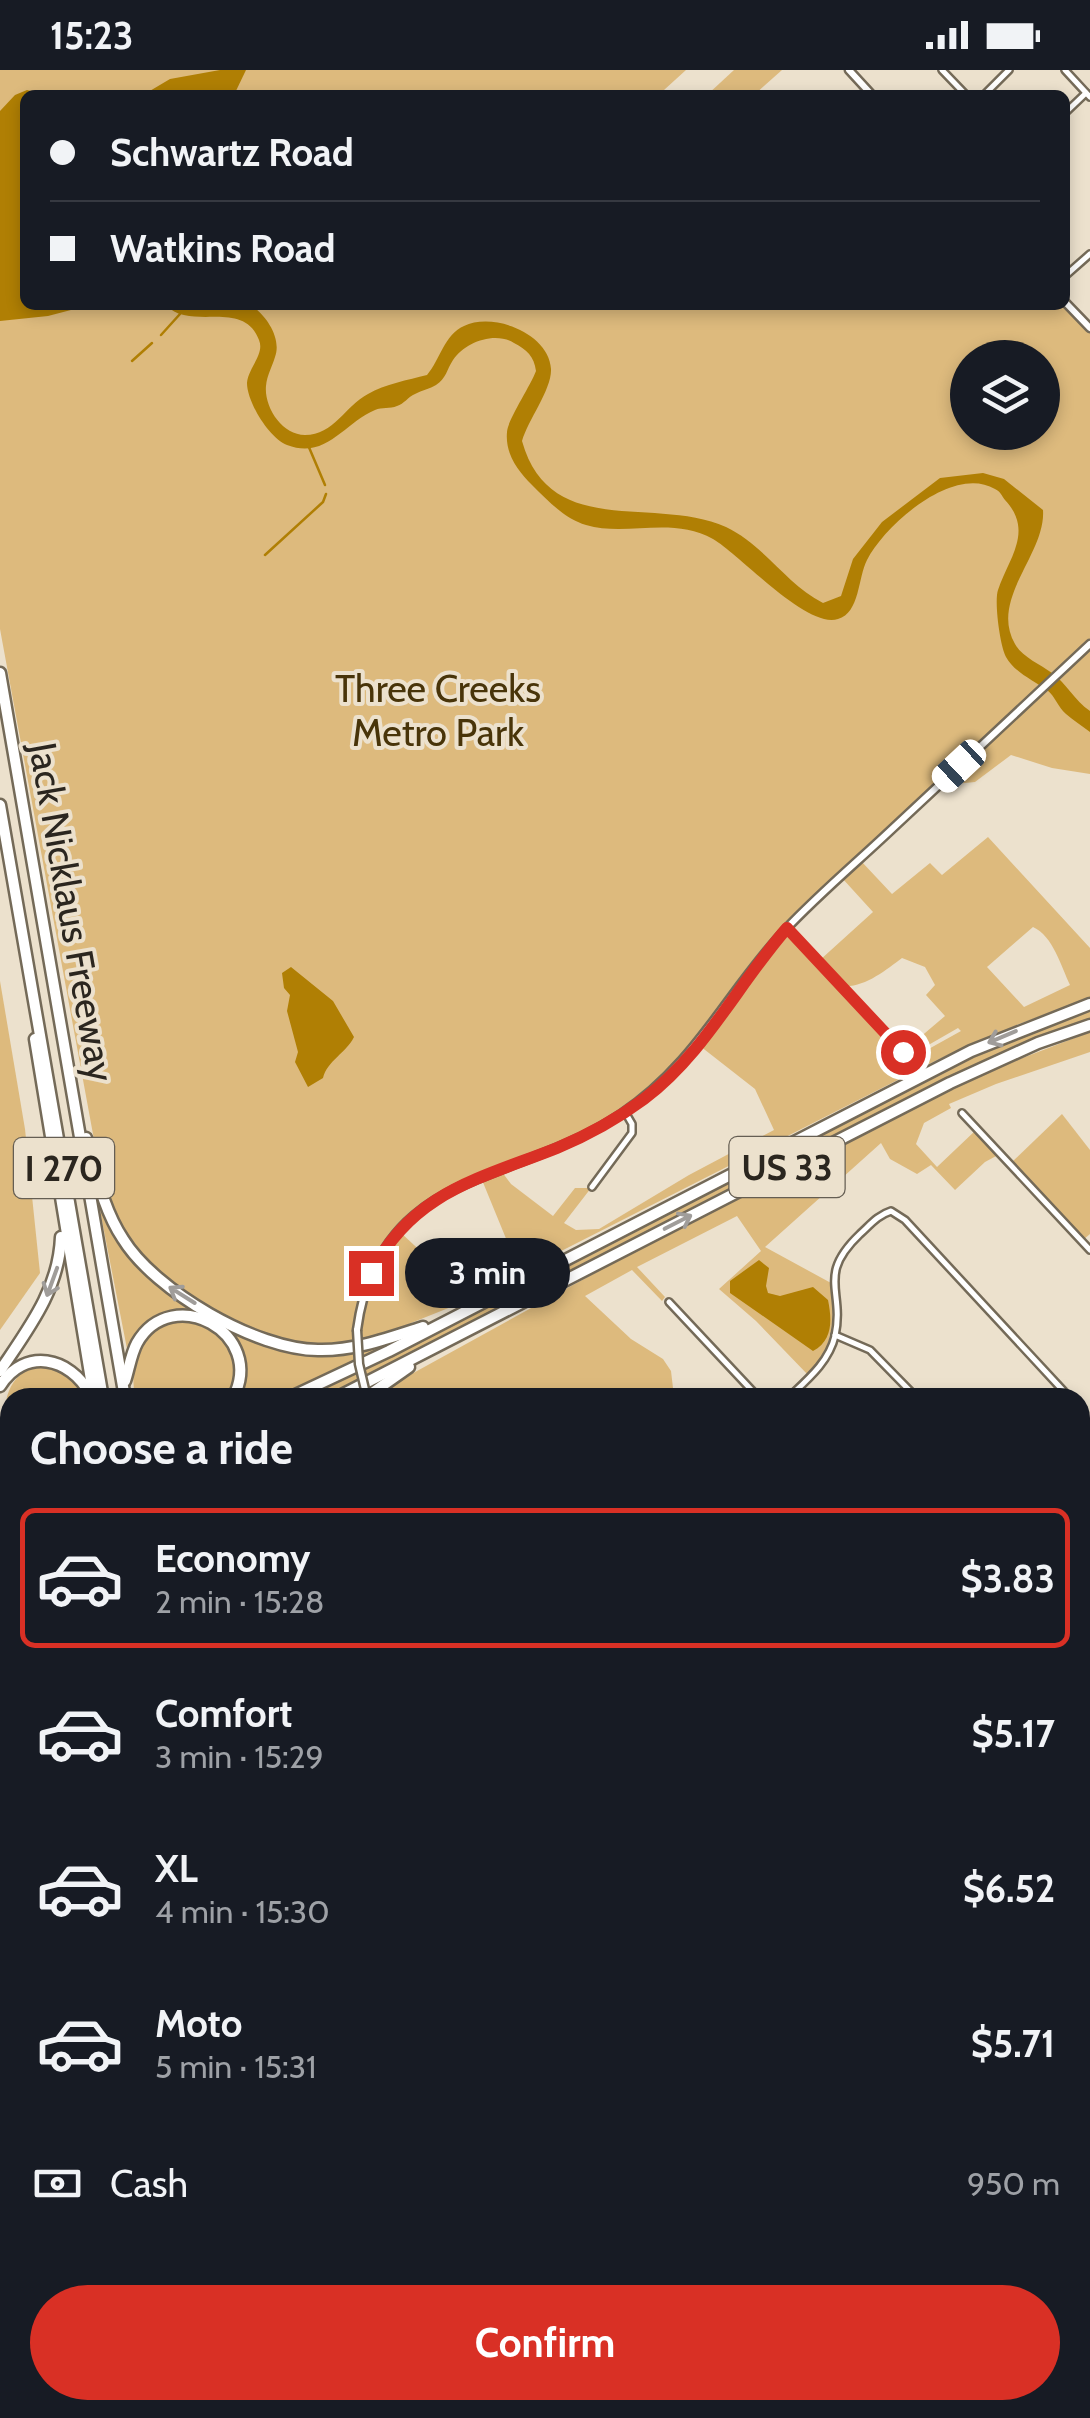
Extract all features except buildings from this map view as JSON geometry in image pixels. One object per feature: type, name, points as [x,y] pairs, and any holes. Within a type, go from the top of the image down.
[{"type":"highway","name":"Jack Nicklaus Freeway","points":[[0,673],[123,1388]]},
{"type":"highway","name":"Jack Nicklaus Freeway","points":[[0,806],[101,1388]]},
{"type":"highway","points":[[23,939],[41,1090],[91,1388]]},
{"type":"highway","name":"US 33","points":[[309,1388],[970,1051],[1090,1004]]},
{"type":"highway","name":"US 33","points":[[355,1388],[950,1083],[1038,1043],[1090,1026]]},
{"type":"highway","points":[[64,1043],[108,1211],[134,1254],[167,1285],[252,1336],[301,1350],[363,1345],[448,1320]]},
{"type":"highway","points":[[0,1372],[36,1318],[55,1277],[61,1234],[57,1186]]},
{"type":"highway","points":[[125,1388],[132,1354],[144,1334],[161,1321],[185,1316],[215,1324],[232,1341],[241,1373],[236,1388]]},
{"type":"highway","points":[[381,1388],[480,1324]]},
{"type":"highway","points":[[0,1386],[20,1365],[36,1360],[52,1361],[72,1371],[85,1388]]},
{"type":"street","points":[[849,70],[867,90]]},
{"type":"street","points":[[942,70],[961,90]]},
{"type":"street","points":[[989,90],[1010,70]]},
{"type":"street","points":[[1065,70],[1088,95]]},
{"type":"street","points":[[1070,272],[1090,254]]},
{"type":"street","points":[[1070,307],[1090,328]]},
{"type":"street","points":[[364,1388],[357,1330],[371,1273],[391,1239],[416,1213],[455,1188],[579,1138],[658,1087],[690,1055],[787,928],[1090,644]]},
{"type":"street","points":[[787,928],[903,1052]]},
{"type":"street","points":[[592,1187],[632,1134],[632,1124],[624,1112]]},
{"type":"street","points":[[962,1113],[1090,1250]]},
{"type":"street","points":[[797,1388],[825,1358],[835,1334],[834,1276],[838,1260],[880,1216],[891,1211],[905,1220],[1061,1388]]},
{"type":"street","points":[[669,1302],[750,1388]]},
{"type":"street","points":[[835,1334],[870,1350],[907,1388]]},
{"type":"green space","name":"Three Creeks Metro Park","points":[[0,70],[686,70],[664,90],[20,90],[20,310],[1069,310],[1090,333],[1090,774],[1052,768],[1011,755],[975,782],[954,784],[946,792],[941,787],[810,901],[701,1041],[660,1082],[589,1130],[439,1193],[403,1222],[382,1248],[366,1279],[356,1311],[353,1345],[306,1347],[232,1322],[161,1278],[142,1260],[120,1228],[102,1183],[0,629]]},
{"type":"green space","points":[[734,70],[782,70],[760,90],[712,90]]},
{"type":"green space","points":[[988,837],[1090,948],[1090,998],[939,1059],[451,1307],[361,1343],[371,1284],[400,1232],[456,1284],[514,1258],[482,1180],[502,1172],[511,1184],[553,1216],[575,1188],[591,1188],[564,1223],[576,1230],[599,1229],[774,1130],[755,1089],[700,1046],[783,936],[793,936],[908,1057],[961,1031],[958,1028],[918,1051],[905,1050],[945,1016],[926,995],[935,985],[925,967],[902,958],[867,981],[843,986],[820,960],[873,912],[842,878],[861,861],[892,894],[930,863],[942,875]],"holes":[[[1033,927],[1056,952],[1070,985],[1024,1007],[987,967]]]},
{"type":"green space","points":[[0,981],[25,1129],[40,1273],[0,1330]]},
{"type":"green space","points":[[1090,1009],[1090,1022],[1067,1029],[348,1388],[318,1388],[972,1054]]},
{"type":"green space","points":[[1090,1032],[1090,1052],[949,1104],[951,1108],[924,1123],[916,1144],[937,1167],[976,1130],[998,1155],[955,1190],[931,1165],[917,1174],[890,1159],[881,1143],[765,1247],[831,1283],[831,1332],[824,1354],[809,1376],[719,1289],[761,1251],[737,1216],[637,1267],[665,1297],[662,1301],[632,1270],[585,1296],[631,1339],[663,1359],[671,1371],[673,1388],[386,1388],[633,1252],[989,1071]]},
{"type":"green space","points":[[1062,1114],[1090,1150],[1090,1234],[1083,1240],[1011,1163]]},
{"type":"green space","points":[[97,1195],[111,1223],[174,1293],[292,1351],[392,1342],[296,1388],[240,1388],[244,1373],[223,1327],[164,1316],[128,1354]]},
{"type":"green space","points":[[194,1319],[229,1342],[235,1358],[231,1388],[134,1388],[134,1365],[143,1342],[162,1326]]},
{"type":"green space","points":[[34,1364],[65,1369],[81,1388],[10,1388]]},
{"type":"shaded area","points":[[220,70],[246,70],[236,90],[151,90],[170,79]]},
{"type":"shaded area","points":[[20,93],[20,310],[71,310],[0,321],[0,111]]},
{"type":"shaded area","points":[[172,310],[258,310],[271,328],[277,350],[266,386],[268,403],[282,425],[305,435],[332,425],[360,399],[375,391],[427,375],[447,342],[464,326],[490,322],[518,329],[541,345],[548,356],[548,386],[522,441],[536,472],[556,492],[580,504],[698,518],[726,527],[823,603],[841,596],[853,559],[882,522],[940,478],[983,473],[1004,479],[1043,510],[1042,527],[1013,593],[1009,627],[1022,653],[1057,677],[1090,711],[1090,732],[1006,657],[998,624],[997,596],[1013,556],[1018,523],[995,489],[978,483],[960,485],[922,502],[876,546],[864,567],[851,610],[838,619],[825,619],[792,603],[713,539],[697,532],[601,528],[578,522],[550,503],[522,474],[508,448],[508,426],[536,371],[529,354],[514,343],[490,338],[473,344],[458,354],[436,385],[399,405],[375,410],[324,444],[301,448],[287,445],[273,435],[251,400],[247,383],[260,345],[251,328],[229,318]]},
{"type":"shaded area","points":[[291,967],[333,1001],[354,1037],[323,1078],[308,1087],[295,1062],[298,1052],[287,1011],[290,995],[284,988],[282,973]]},
{"type":"shaded area","points":[[759,1260],[769,1268],[768,1293],[780,1296],[813,1287],[828,1300],[829,1329],[824,1341],[813,1351],[730,1293],[730,1281]]},
{"type":"waterway","points":[[161,335],[180,314]]},
{"type":"waterway","points":[[132,361],[152,343]]},
{"type":"waterway","points":[[308,445],[325,485]]},
{"type":"waterway","points":[[265,555],[323,502],[326,494]]},
{"type":"route","points":[[371,1273],[396,1232],[436,1198],[490,1172],[579,1138],[652,1092],[690,1055],[787,928],[903,1052]]}]
